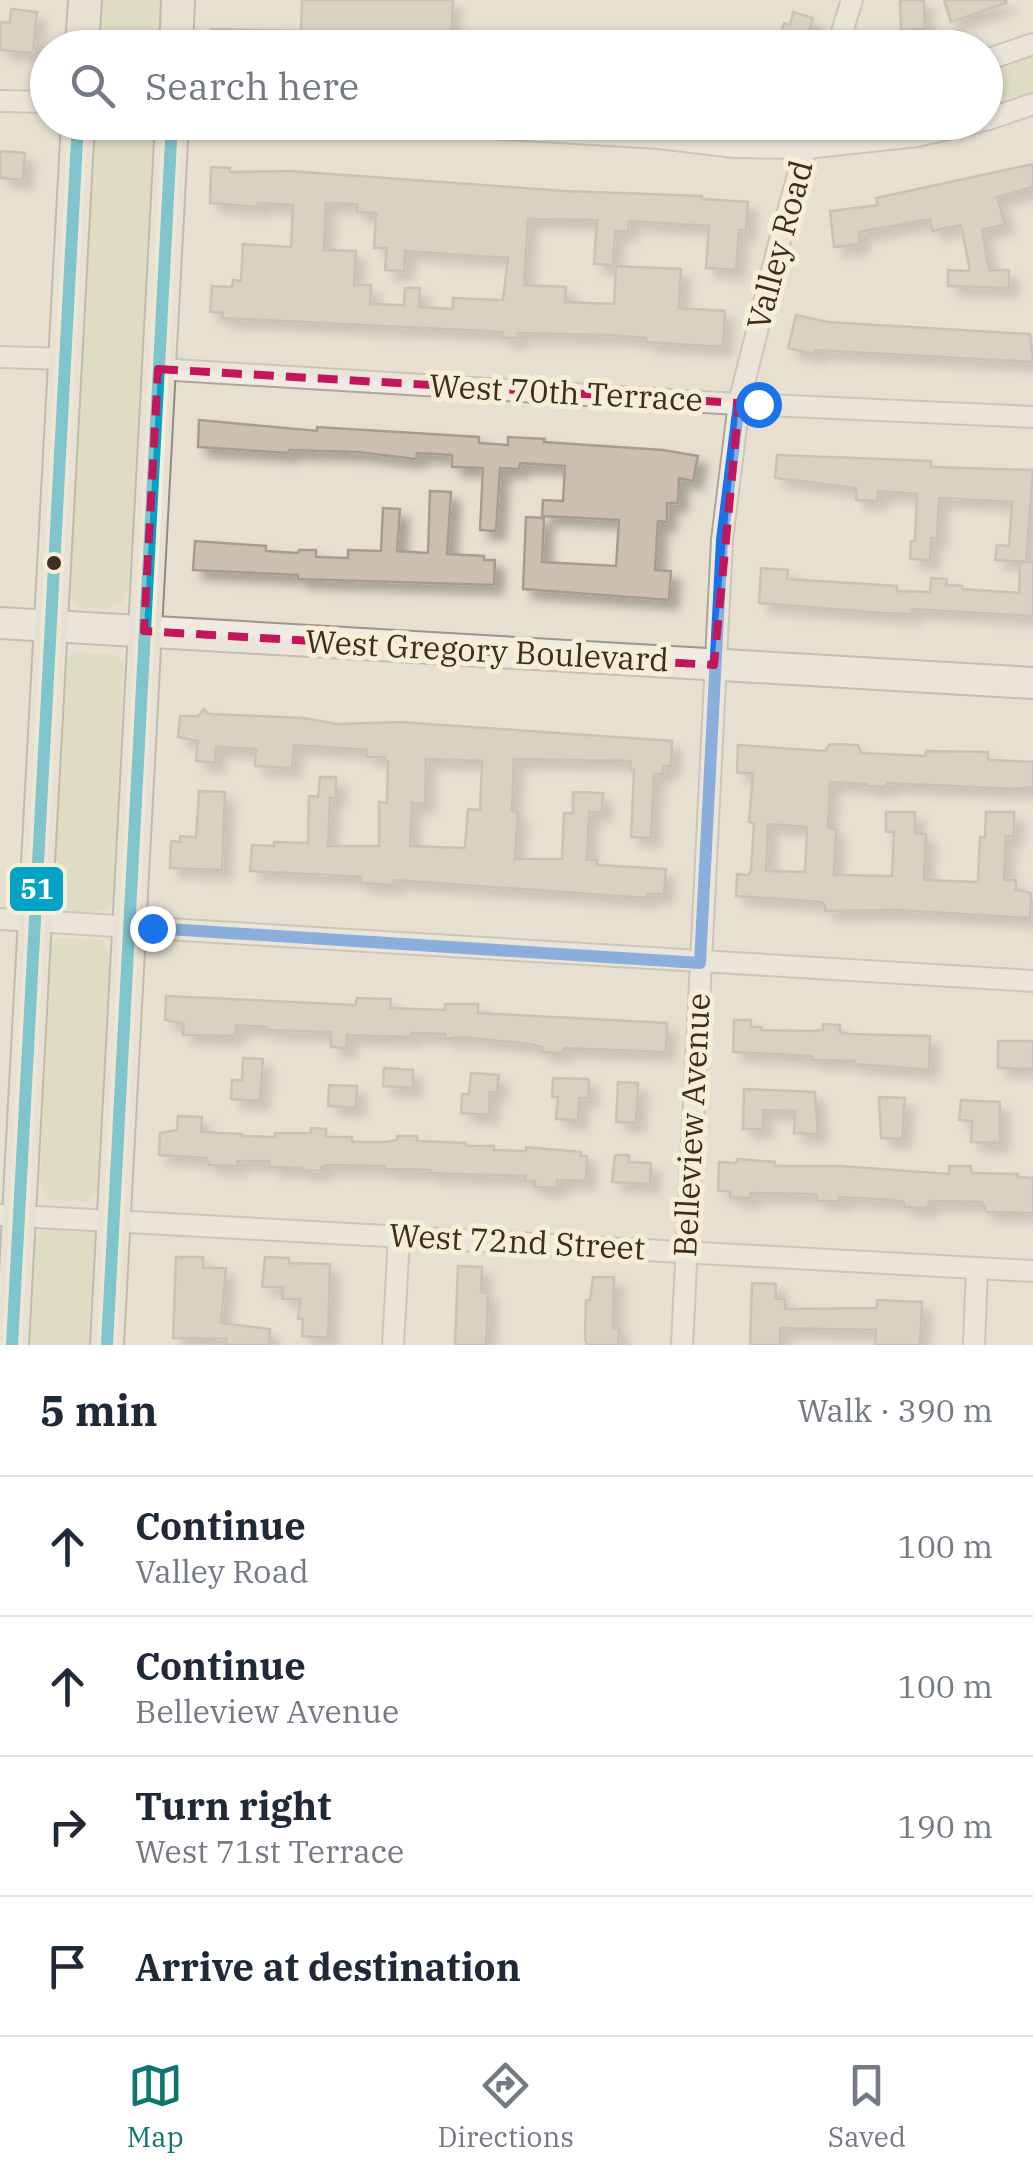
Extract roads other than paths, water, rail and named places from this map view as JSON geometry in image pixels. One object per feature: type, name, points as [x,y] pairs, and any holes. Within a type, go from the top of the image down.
[{"type":"main road","points":[[83,30],[85,0]]},
{"type":"main road","points":[[177,30],[178,0]]},
{"type":"main road","points":[[12,1345],[6,1218],[34,920],[77,140]]},
{"type":"main road","points":[[106,1345],[171,140]]},
{"type":"main road","name":"West Gregory Boulevard","points":[[0,623],[1033,683]]},
{"type":"street","points":[[842,30],[852,0]]},
{"type":"street","points":[[1003,54],[1033,44]]},
{"type":"street","points":[[0,101],[30,102]]},
{"type":"street","points":[[1003,114],[1033,104]]},
{"type":"street","points":[[676,140],[734,147],[806,148],[880,140]]},
{"type":"street","name":"Valley Road","points":[[714,665],[722,540],[739,404],[808,140]]},
{"type":"street","points":[[0,358],[64,359]]},
{"type":"street","name":"West 70th Terrace","points":[[158,369],[739,404],[1033,417]]},
{"type":"street","name":"Belleview Avenue","points":[[682,1345],[714,665]]},
{"type":"street","points":[[0,919],[1033,981]]},
{"type":"street","name":"West 72nd Street","points":[[6,1218],[113,1219],[1033,1271]]},
{"type":"street","points":[[393,1345],[398,1237]]},
{"type":"street","points":[[974,1345],[978,1268]]}]
